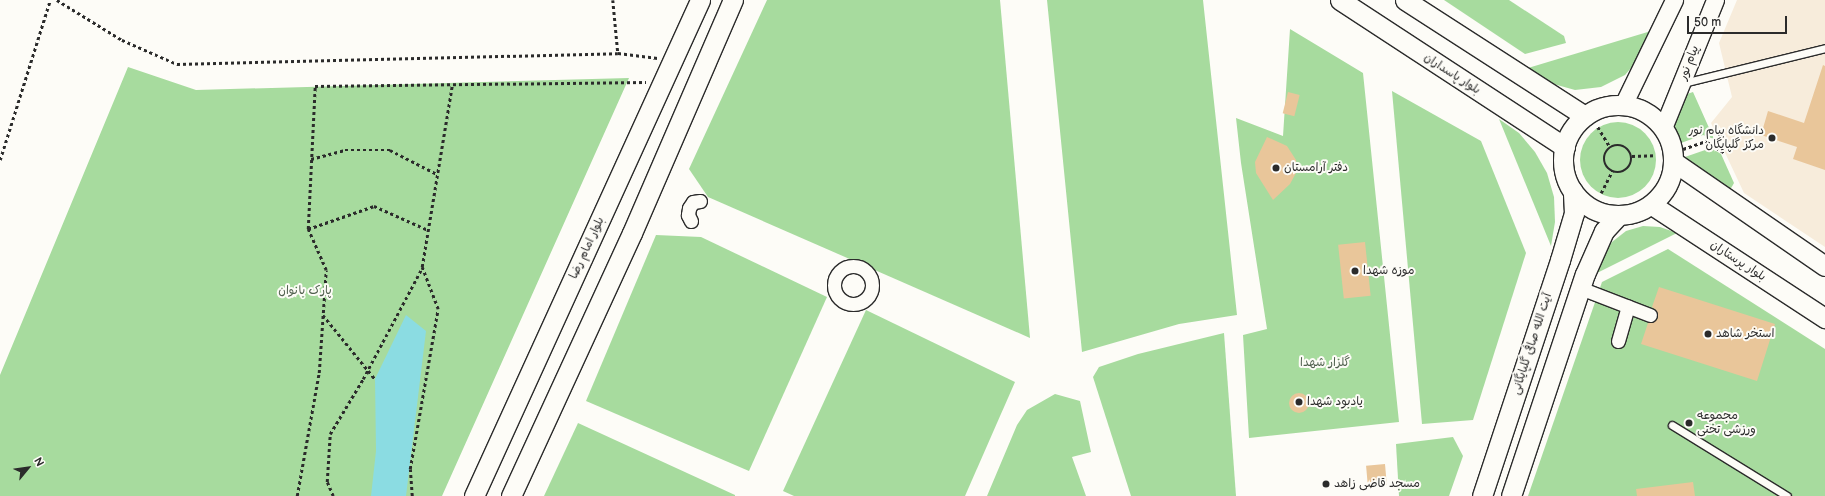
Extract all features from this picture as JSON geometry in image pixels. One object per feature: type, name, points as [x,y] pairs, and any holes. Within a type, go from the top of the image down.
[{"type":"main road","name":"بلوار امام رضا","points":[[474,496],[700,0]]},
{"type":"main road","points":[[511,496],[632,233],[734,0]]},
{"type":"main road","name":"بلوار پاسداران","points":[[1340,0],[1564,147]]},
{"type":"main road","points":[[1405,0],[1592,122]]},
{"type":"main road","points":[[1623,105],[1648,114],[1664,128],[1671,178],[1663,193],[1652,204],[1636,213],[1618,216],[1601,212],[1590,207],[1573,191],[1564,170],[1564,147],[1572,130],[1592,122],[1603,107],[1623,105]]},
{"type":"main road","points":[[1667,156],[1825,266]]},
{"type":"main road","name":"آیت الله صافی گلپایگانی","points":[[1482,496],[1560,260],[1574,213],[1573,191]]},
{"type":"main road","name":"بلوار پرستاران","points":[[1652,204],[1825,318]]},
{"type":"main road","points":[[1511,496],[1580,288],[1604,230],[1618,216]]},
{"type":"street","points":[[1623,105],[1660,34],[1674,0]]},
{"type":"street","name":"پیام نور","points":[[1664,128],[1715,0]]},
{"type":"street","points":[[691,221],[688,215],[689,208],[693,202],[700,201]]},
{"type":"street","points":[[1580,288],[1650,315]]},
{"type":"street","points":[[1618,341],[1628,306]]},
{"type":"lane","points":[[1681,83],[1825,48]]},
{"type":"lane","points":[[1672,425],[1787,496]]},
{"type":"path","points":[[0,160],[50,0]]},
{"type":"path","points":[[57,0],[122,40],[177,64],[618,53],[672,60]]},
{"type":"path","points":[[613,0],[618,53]]},
{"type":"path","points":[[297,496],[319,373],[326,270],[308,229],[316,86],[663,82]]},
{"type":"path","points":[[333,496],[327,482],[330,434],[363,379],[422,267],[452,85]]},
{"type":"path","points":[[1592,122],[1610,148]]},
{"type":"path","points":[[1632,156],[1667,156],[1706,141],[1726,152]]},
{"type":"path","points":[[1621,145],[1630,151],[1632,156],[1626,170],[1612,171],[1605,163],[1606,152],[1610,148],[1621,145]]},
{"type":"path","points":[[311,159],[345,150],[390,150],[437,174]]},
{"type":"path","points":[[1601,193],[1612,171]]},
{"type":"path","points":[[308,229],[374,206],[428,230]]},
{"type":"path","points":[[412,496],[410,469],[438,309],[422,267]]},
{"type":"path","points":[[323,315],[374,379]]},
{"type":"shaded area","name":"دانشگاه پیام نور مرکز گلپایگان","points":[[1737,0],[1825,0],[1825,247],[1744,193],[1711,123],[1732,97],[1719,43]]},
{"type":"green space","points":[[767,0],[1000,0],[1030,338],[708,197],[689,169]]},
{"type":"green space","points":[[1047,0],[1203,0],[1237,315],[1179,324],[1082,352]]},
{"type":"green space","points":[[1444,0],[1509,0],[1564,36],[1566,43],[1525,54]]},
{"type":"green space","name":"گلزار شهدا","points":[[1290,29],[1363,73],[1399,422],[1249,438],[1243,335],[1267,329],[1241,163],[1236,118],[1283,136]]},
{"type":"green space","points":[[1651,31],[1642,55],[1625,75],[1601,87],[1575,90],[1550,83],[1528,68]]},
{"type":"green space","name":"پارک بانوان","points":[[128,67],[196,90],[629,78],[442,496],[0,496],[0,375]]},
{"type":"green space","points":[[1392,91],[1481,141],[1526,253],[1473,420],[1422,424]]},
{"type":"green space","points":[[1693,92],[1714,139],[1703,135],[1681,143],[1673,126],[1687,94]]},
{"type":"green space","points":[[1499,119],[1519,133],[1535,152],[1547,173],[1554,197],[1555,222],[1551,246]]},
{"type":"green space","points":[[1618,122],[1632,125],[1645,133],[1653,146],[1656,160],[1653,174],[1645,187],[1632,195],[1618,198],[1604,195],[1591,187],[1583,174],[1580,160],[1583,146],[1591,133],[1604,125]]},
{"type":"green space","points":[[1711,148],[1721,154],[1734,183],[1730,190],[1682,158]]},
{"type":"green space","points":[[1643,226],[1660,227],[1677,233],[1597,273],[1602,256],[1612,242],[1626,231]]},
{"type":"green space","points":[[656,235],[701,237],[827,297],[749,471],[586,401]]},
{"type":"green space","name":"مجموعه ورزشی تختی","points":[[1668,249],[1825,349],[1825,496],[1528,496],[1602,282]]},
{"type":"green space","points":[[866,310],[1015,382],[965,496],[794,496],[783,491]]},
{"type":"green space","points":[[1224,333],[1236,496],[1131,496],[1093,377],[1099,367],[1138,354]]},
{"type":"green space","points":[[1055,394],[1080,401],[1091,452],[1072,457],[1086,496],[987,496],[1017,425],[1027,410]]},
{"type":"green space","points":[[578,423],[735,495],[735,496],[544,496]]},
{"type":"green space","points":[[1453,437],[1463,456],[1449,496],[1399,496],[1396,444]]},
{"type":"water","points":[[406,315],[426,331],[406,496],[371,496],[376,451],[375,379]]},
{"type":"building","points":[[1823,65],[1825,66],[1825,170],[1793,159],[1797,147],[1761,135],[1768,111],[1804,123]]},
{"type":"building","points":[[1288,92],[1300,95],[1294,116],[1283,113]]},
{"type":"building","name":"دفتر آرامستان","points":[[1267,137],[1287,146],[1296,160],[1296,173],[1290,184],[1273,200],[1256,173],[1255,162]]},
{"type":"building","name":"موزه شهدا","points":[[1365,242],[1371,296],[1344,299],[1338,245]]},
{"type":"building","name":"استخر شاهد","points":[[1659,287],[1775,324],[1757,381],[1641,344],[1648,323],[1655,321],[1658,318],[1656,310],[1652,307]]},
{"type":"building","name":"یادبود شهدا","points":[[1299,393],[1306,396],[1309,403],[1306,410],[1299,413],[1292,410],[1289,403],[1292,396]]},
{"type":"building","points":[[1385,464],[1387,485],[1368,487],[1366,466]]},
{"type":"building","points":[[1693,482],[1695,496],[1637,496],[1636,489]]},
{"type":"place","name":"دانشگاه پیام نور مرکز گلپایگان","points":[[1772,138]]},
{"type":"place","name":"دفتر آرامستان","points":[[1276,168]]},
{"type":"place","name":"موزه شهدا","points":[[1355,271]]},
{"type":"place","name":"استخر شاهد","points":[[1708,334]]},
{"type":"place","name":"یادبود شهدا","points":[[1299,402]]},
{"type":"place","name":"مجموعه ورزشی تختی","points":[[1689,423]]},
{"type":"place","name":"مسجد قاضی زاهد","points":[[1326,484]]}]
